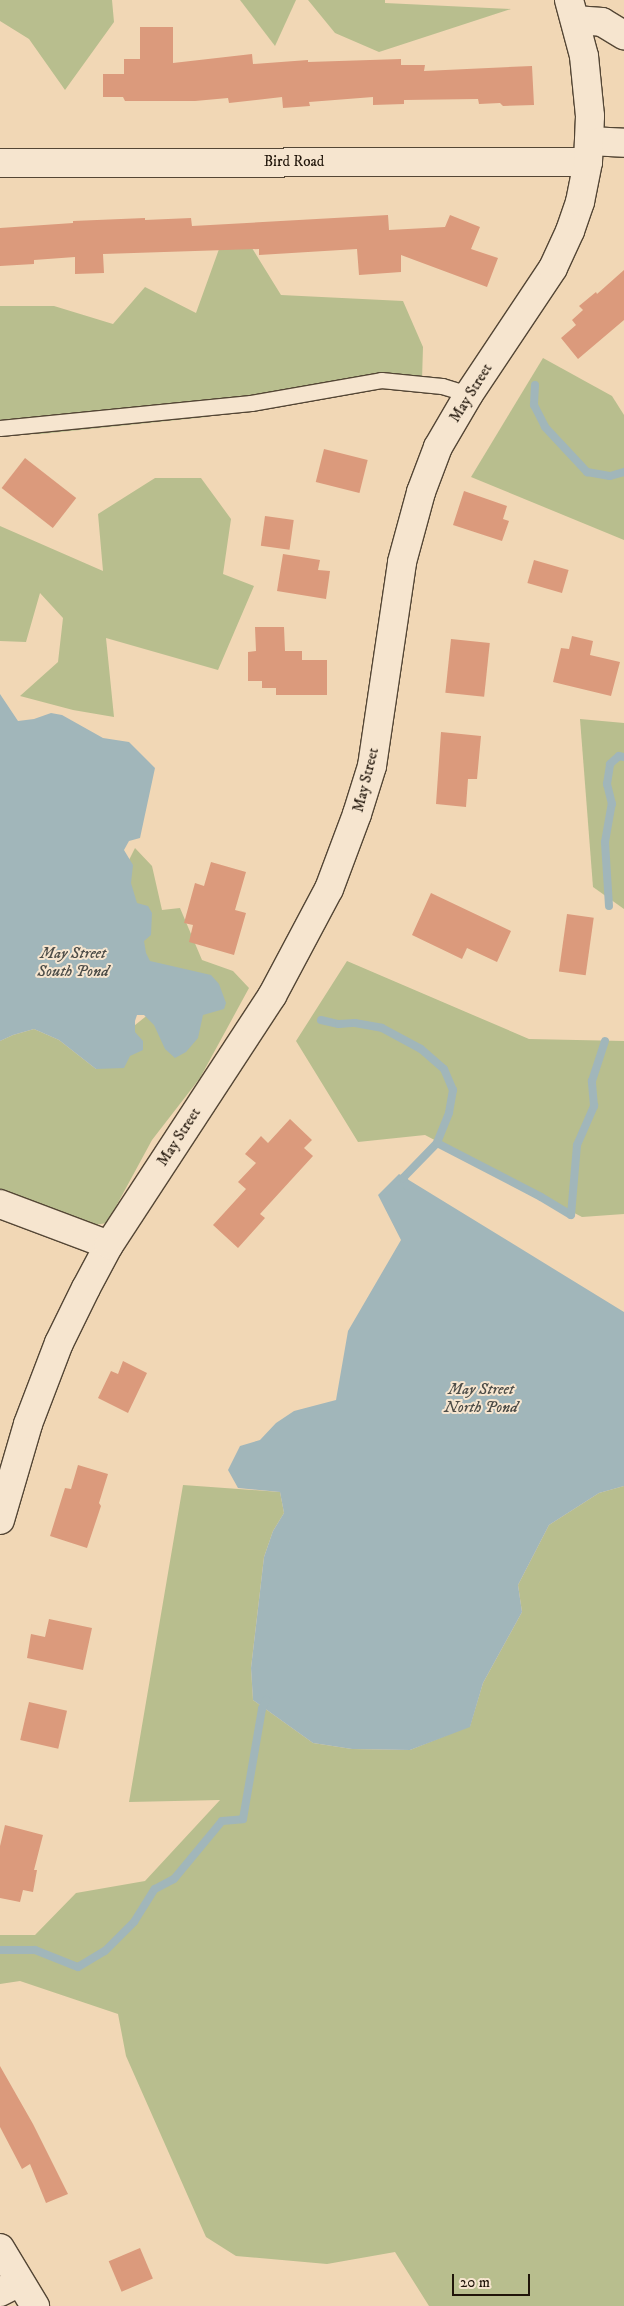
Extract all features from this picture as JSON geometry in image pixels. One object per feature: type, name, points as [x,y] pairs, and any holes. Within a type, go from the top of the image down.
[{"type":"street","points":[[572,10],[602,22],[624,35]]},
{"type":"street","name":"May Street","points":[[0,1520],[28,1424],[59,1343],[109,1245],[272,996],[330,889],[372,766],[392,622],[412,518],[438,448],[468,394],[553,268],[573,224],[589,152],[587,82],[584,56],[572,10]]},
{"type":"street","name":"Bird Road","points":[[0,163],[589,152],[624,143]]},
{"type":"street","points":[[0,1204],[109,1245]]},
{"type":"street","points":[[0,2248],[10,2287],[35,2306]]},
{"type":"lane","points":[[0,428],[251,403],[381,380],[442,386],[468,394]]},
{"type":"green space","points":[[0,0],[112,0],[114,22],[65,90],[29,39],[0,21]]},
{"type":"green space","points":[[240,0],[296,0],[275,46]]},
{"type":"green space","points":[[308,0],[385,0],[385,3],[511,9],[379,52],[335,33]]},
{"type":"green space","points":[[223,238],[247,240],[281,295],[403,301],[423,347],[422,380],[232,400],[207,417],[41,434],[0,435],[0,306],[54,306],[113,324],[145,287],[196,313]]},
{"type":"green space","points":[[543,358],[612,396],[624,415],[624,540],[471,477]]},
{"type":"green space","points":[[155,478],[201,478],[231,519],[223,574],[254,586],[218,670],[106,638],[114,717],[73,710],[20,696],[58,662],[63,618],[40,593],[26,642],[0,641],[0,526],[103,571],[98,514]]},
{"type":"green space","points":[[580,719],[624,723],[624,909],[593,887]]},
{"type":"green space","points":[[135,848],[152,866],[162,910],[180,908],[202,960],[233,971],[249,988],[200,1078],[152,1140],[107,1223],[50,1232],[0,1205],[0,1041],[34,1029],[59,1040],[96,1069],[109,1046],[160,1005],[127,977],[125,868]]},
{"type":"green space","points":[[347,961],[529,1039],[624,1041],[624,1214],[582,1217],[425,1135],[358,1142],[296,1041]]},
{"type":"green space","points":[[183,1485],[280,1492],[284,1513],[273,1531],[264,1557],[251,1668],[253,1700],[313,1743],[352,1749],[410,1750],[470,1726],[483,1683],[522,1612],[518,1585],[549,1525],[599,1493],[624,1486],[624,2306],[429,2306],[395,2252],[327,2264],[236,2256],[206,2237],[126,2056],[118,2014],[20,1981],[0,1984],[0,1935],[35,1935],[76,1893],[145,1881],[220,1800],[129,1802]]},
{"type":"water","name":"May Street South Pond","points":[[0,694],[18,721],[34,719],[51,713],[62,715],[103,738],[129,742],[155,768],[140,838],[129,841],[124,850],[133,865],[131,883],[137,903],[148,906],[152,913],[151,935],[144,941],[146,953],[150,961],[211,975],[219,984],[226,1003],[224,1009],[203,1015],[198,1038],[186,1052],[175,1058],[165,1049],[154,1025],[144,1015],[137,1015],[135,1021],[135,1032],[143,1041],[143,1050],[130,1056],[124,1068],[96,1069],[59,1040],[34,1029],[0,1041]]},
{"type":"water","name":"May Street North Pond","points":[[399,1174],[624,1312],[624,1486],[599,1493],[549,1525],[518,1585],[522,1612],[483,1683],[470,1727],[410,1750],[352,1749],[313,1743],[253,1700],[251,1668],[264,1557],[273,1531],[284,1513],[280,1492],[238,1488],[228,1470],[240,1446],[260,1440],[276,1423],[294,1411],[336,1400],[348,1331],[401,1240],[378,1195]]},
{"type":"building","points":[[140,27],[173,27],[173,63],[252,54],[253,64],[308,60],[308,62],[401,59],[401,65],[425,65],[424,71],[532,66],[534,105],[503,106],[500,103],[479,104],[478,99],[404,100],[404,104],[373,105],[373,97],[309,102],[310,106],[283,108],[282,97],[229,103],[228,98],[195,101],[125,101],[123,97],[103,97],[103,74],[124,74],[124,59],[140,59]]},
{"type":"building","points":[[388,215],[389,230],[445,227],[450,215],[480,227],[471,249],[498,258],[487,287],[401,255],[401,272],[359,275],[357,249],[259,255],[259,249],[103,254],[104,273],[75,274],[75,257],[34,260],[34,264],[0,266],[0,228],[73,223],[73,221],[145,218],[145,220],[191,218],[192,226]]},
{"type":"building","points":[[624,270],[624,320],[578,359],[561,338],[576,325],[572,320],[583,310],[579,306],[596,292],[597,294]]},
{"type":"building","points":[[324,449],[368,460],[359,493],[316,482]]},
{"type":"building","points":[[25,458],[76,498],[53,528],[2,488]]},
{"type":"building","points":[[464,491],[507,506],[503,519],[509,521],[502,541],[453,525]]},
{"type":"building","points":[[265,516],[294,520],[290,550],[261,546]]},
{"type":"building","points":[[283,554],[320,560],[318,570],[330,571],[326,599],[277,591]]},
{"type":"building","points":[[534,560],[569,570],[562,593],[527,583]]},
{"type":"building","points":[[255,627],[284,627],[285,651],[302,651],[302,660],[327,660],[327,695],[276,695],[276,688],[262,688],[262,681],[248,681],[248,652],[256,651]]},
{"type":"building","points":[[572,636],[593,641],[590,655],[620,662],[611,696],[553,682],[561,648],[569,649]]},
{"type":"building","points":[[451,639],[490,643],[484,697],[445,693]]},
{"type":"building","points":[[441,732],[481,736],[477,779],[468,779],[466,807],[436,804]]},
{"type":"building","points":[[211,862],[246,872],[235,910],[246,913],[234,955],[189,942],[193,925],[184,923],[195,883],[204,886]]},
{"type":"building","points":[[431,893],[511,931],[497,962],[467,948],[462,959],[412,935]]},
{"type":"building","points":[[567,914],[594,918],[586,975],[559,971]]},
{"type":"building","points":[[290,1119],[312,1140],[304,1148],[313,1156],[260,1214],[265,1218],[238,1248],[213,1225],[246,1189],[238,1182],[256,1163],[245,1154],[261,1136],[268,1143]]},
{"type":"building","points":[[123,1361],[147,1373],[128,1413],[98,1398],[111,1371],[118,1374]]},
{"type":"building","points":[[78,1465],[108,1474],[99,1503],[101,1506],[87,1548],[50,1536],[65,1488],[71,1489]]},
{"type":"building","points":[[49,1619],[92,1628],[83,1670],[27,1658],[31,1634],[45,1637]]},
{"type":"building","points":[[29,1702],[67,1711],[58,1749],[20,1740]]},
{"type":"building","points":[[5,1825],[43,1835],[34,1870],[37,1870],[33,1892],[23,1890],[20,1902],[0,1898],[0,1846]]},
{"type":"building","points":[[0,2066],[33,2124],[68,2194],[46,2203],[30,2164],[22,2169],[0,2127]]},
{"type":"building","points":[[140,2248],[153,2278],[122,2292],[109,2261]]},
{"type":"waterway","points":[[535,385],[534,405],[545,427],[587,472],[610,476],[624,472]]},
{"type":"waterway","points":[[609,906],[605,842],[612,804],[607,784],[610,764],[619,756],[624,757]]},
{"type":"waterway","points":[[321,1020],[339,1024],[355,1023],[382,1028],[421,1049],[444,1069],[453,1090],[449,1113],[437,1143]]},
{"type":"waterway","points":[[407,1186],[403,1178],[437,1143],[541,1197],[571,1215],[577,1145],[594,1106],[592,1081],[605,1041]]},
{"type":"waterway","points":[[0,1950],[35,1950],[78,1967],[105,1951],[134,1922],[155,1889],[174,1879],[222,1821],[243,1819],[262,1709],[266,1700]]}]
